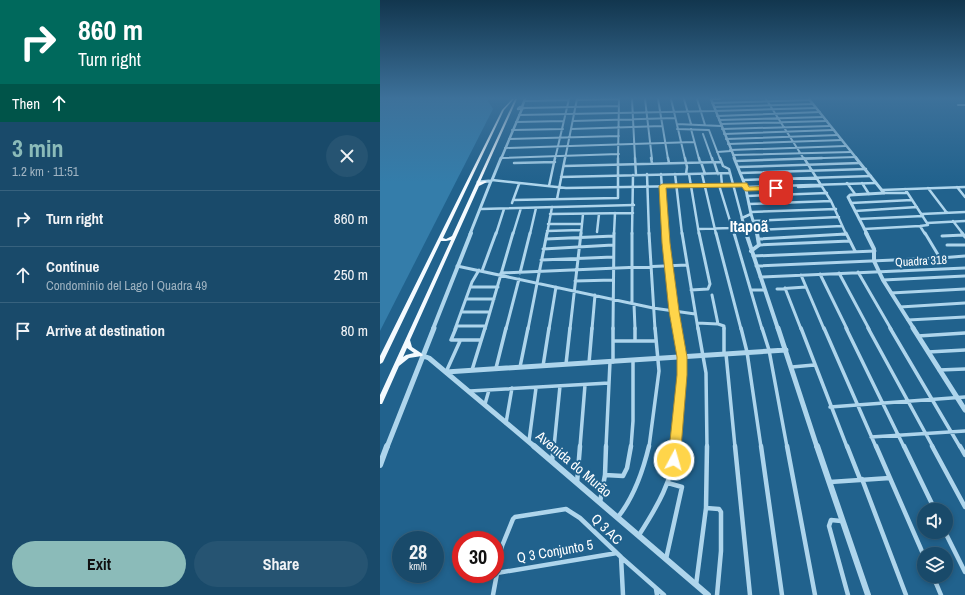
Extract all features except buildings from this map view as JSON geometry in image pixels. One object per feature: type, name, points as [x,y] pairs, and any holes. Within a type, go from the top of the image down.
[{"type":"main road","points":[[380,362],[494,127]]},
{"type":"main road","points":[[380,402],[503,127]]},
{"type":"main road","points":[[481,153],[487,151],[492,152]]},
{"type":"main road","points":[[479,181],[490,181]]},
{"type":"main road","points":[[479,181],[490,181]]},
{"type":"main road","points":[[440,239],[446,240],[453,237]]},
{"type":"main road","points":[[408,340],[410,348],[421,355]]},
{"type":"main road","points":[[396,366],[408,356],[421,355]]},
{"type":"street","points":[[380,465],[421,355],[481,209],[490,181],[495,175],[514,127]]},
{"type":"street","points":[[634,127],[636,164],[633,187],[634,205],[631,268],[635,341]]},
{"type":"street","points":[[648,127],[652,163]]},
{"type":"street","points":[[557,199],[571,129],[651,127]]},
{"type":"street","points":[[662,127],[669,163]]},
{"type":"street","points":[[721,127],[746,187],[751,216],[759,239],[758,246],[752,254]]},
{"type":"street","points":[[769,127],[795,127]]},
{"type":"street","points":[[784,127],[827,193],[855,251]]},
{"type":"street","points":[[831,127],[884,193]]},
{"type":"street","points":[[513,200],[618,197],[619,128]]},
{"type":"street","points":[[512,130],[563,129],[549,186]]},
{"type":"street","points":[[691,290],[708,289],[710,286],[686,162],[677,129],[709,130],[721,162],[724,167],[729,169],[752,254],[792,367],[829,482],[868,595]]},
{"type":"street","points":[[691,129],[704,174],[704,186],[747,352],[782,595]]},
{"type":"street","points":[[724,134],[834,130]]},
{"type":"street","points":[[704,134],[713,162],[719,174],[732,228],[769,350],[815,595]]},
{"type":"street","points":[[726,139],[838,135]]},
{"type":"street","points":[[509,139],[619,136]]},
{"type":"street","points":[[728,144],[842,140]]},
{"type":"street","points":[[505,148],[694,142]]},
{"type":"street","points":[[717,152],[731,150],[846,146]]},
{"type":"street","points":[[733,156],[851,152]]},
{"type":"street","points":[[502,158],[619,154]]},
{"type":"street","points":[[735,161],[856,157]]},
{"type":"street","points":[[514,163],[555,162]]},
{"type":"street","points":[[564,166],[721,162]]},
{"type":"street","points":[[738,167],[860,163]]},
{"type":"street","points":[[653,169],[653,174]]},
{"type":"street","points":[[740,173],[866,169]]},
{"type":"street","points":[[561,177],[730,173]]},
{"type":"street","points":[[618,517],[632,496],[645,463],[650,442],[659,371],[650,267],[647,174]]},
{"type":"street","points":[[639,535],[655,511],[668,483],[676,445],[682,375],[682,357],[674,311],[661,174]]},
{"type":"street","points":[[675,174],[687,266],[706,373],[706,508],[696,585]]},
{"type":"street","points":[[743,180],[871,176]]},
{"type":"street","points":[[490,181],[560,188],[721,185],[746,187],[876,183]]},
{"type":"street","points":[[847,183],[855,194]]},
{"type":"street","points":[[862,183],[869,194]]},
{"type":"street","points":[[512,203],[519,184]]},
{"type":"street","points":[[957,187],[964,195]]},
{"type":"street","points":[[882,190],[965,187]]},
{"type":"street","points":[[928,188],[947,213]]},
{"type":"street","points":[[905,189],[927,223]]},
{"type":"street","points":[[747,196],[827,193]]},
{"type":"street","points":[[907,193],[855,194],[848,196],[874,251],[874,261],[878,272],[965,410]]},
{"type":"street","points":[[851,203],[912,200]]},
{"type":"street","points":[[749,204],[831,201]]},
{"type":"street","points":[[481,209],[634,205]]},
{"type":"street","points":[[520,367],[552,207]]},
{"type":"street","points":[[472,370],[521,208]]},
{"type":"street","points":[[520,273],[536,208]]},
{"type":"street","points":[[855,211],[917,208]]},
{"type":"street","points":[[481,340],[454,341],[452,338],[471,287],[491,249],[504,209]]},
{"type":"street","points":[[742,218],[836,209]]},
{"type":"street","points":[[859,219],[965,212]]},
{"type":"street","points":[[600,502],[605,475],[609,383],[613,341],[613,246],[615,213]]},
{"type":"street","points":[[550,214],[633,213]]},
{"type":"street","points":[[566,364],[573,290],[583,214]]},
{"type":"street","points":[[597,232],[599,214]]},
{"type":"street","points":[[751,216],[839,217]]},
{"type":"street","points":[[953,221],[964,236]]},
{"type":"street","points":[[864,229],[920,226],[928,225],[927,223],[965,221]]},
{"type":"street","points":[[548,224],[582,224]]},
{"type":"street","points":[[756,230],[842,226]]},
{"type":"street","points":[[920,226],[940,258]]},
{"type":"street","points":[[698,229],[732,228]]},
{"type":"street","points":[[547,231],[580,230]]},
{"type":"street","points":[[759,239],[846,234]]},
{"type":"street","points":[[546,239],[614,236]]},
{"type":"street","points":[[942,236],[964,236]]},
{"type":"street","points":[[749,244],[758,246],[850,241]]},
{"type":"street","points":[[947,245],[965,245]]},
{"type":"street","points":[[543,249],[613,246]]},
{"type":"street","points":[[752,254],[874,251]]},
{"type":"street","points":[[756,266],[965,256]]},
{"type":"street","points":[[541,260],[613,257]]},
{"type":"street","points":[[458,266],[501,274],[633,304],[695,314]]},
{"type":"street","points":[[501,274],[687,266]]},
{"type":"street","name":"Quadra 318","points":[[760,277],[965,268]]},
{"type":"street","points":[[858,272],[965,455]]},
{"type":"street","points":[[839,273],[965,507]]},
{"type":"street","points":[[820,274],[932,503]]},
{"type":"street","points":[[801,275],[920,547]]},
{"type":"street","points":[[883,280],[965,276]]},
{"type":"street","points":[[496,368],[519,279]]},
{"type":"street","points":[[575,281],[613,280]]},
{"type":"street","points":[[471,287],[498,287]]},
{"type":"street","points":[[543,366],[556,287]]},
{"type":"street","points":[[777,289],[806,287]]},
{"type":"street","points":[[785,288],[830,407],[861,479],[906,595]]},
{"type":"street","points":[[891,293],[965,289]]},
{"type":"street","points":[[751,290],[764,290]]},
{"type":"street","points":[[588,363],[595,295]]},
{"type":"street","points":[[712,295],[718,324]]},
{"type":"street","points":[[466,299],[494,299]]},
{"type":"street","points":[[900,307],[965,303]]},
{"type":"street","points":[[462,312],[490,312]]},
{"type":"street","points":[[908,320],[965,317]]},
{"type":"street","points":[[697,323],[718,324],[724,326],[725,354],[750,595]]},
{"type":"street","points":[[456,326],[486,326]]},
{"type":"street","points":[[918,336],[965,333]]},
{"type":"street","points":[[460,341],[446,372],[786,350]]},
{"type":"street","points":[[613,341],[656,341]]},
{"type":"street","points":[[928,352],[965,350]]},
{"type":"street","name":"Avenida do Murão","points":[[421,355],[429,358],[485,404],[708,595]]},
{"type":"street","points":[[605,475],[623,476],[627,468],[632,448],[633,360]]},
{"type":"street","points":[[792,367],[814,365]]},
{"type":"street","points":[[939,370],[964,370]]},
{"type":"street","points":[[470,392],[512,388],[536,388],[609,383]]},
{"type":"street","points":[[577,483],[585,385]]},
{"type":"street","points":[[552,461],[560,386]]},
{"type":"street","points":[[506,422],[512,388]]},
{"type":"street","points":[[529,441],[536,388]]},
{"type":"street","points":[[485,404],[489,390]]},
{"type":"street","points":[[830,407],[965,397]]},
{"type":"street","points":[[871,437],[965,431]]},
{"type":"street","points":[[829,482],[890,478]]},
{"type":"street","points":[[666,559],[682,487],[668,483]]},
{"type":"street","points":[[706,508],[719,509],[721,512],[721,551],[718,595]]},
{"type":"street","name":"Q 3 AC","points":[[504,542],[515,517],[566,509],[580,518],[621,557],[623,595]]},
{"type":"street","points":[[843,521],[831,520],[829,526],[848,595]]},
{"type":"street","points":[[948,539],[965,572]]},
{"type":"street","name":"Q 3 Conjunto 5","points":[[504,572],[617,553]]},
{"type":"street","points":[[621,557],[664,595]]},
{"type":"street","points":[[493,595],[496,583]]},
{"type":"street","points":[[936,583],[942,595]]},
{"type":"street","points":[[656,588],[657,595]]},
{"type":"shaded area","points":[[380,127],[484,127],[380,331]]},
{"type":"district","name":"Itapoã","points":[[749,226]]},
{"type":"route","points":[[674,460],[682,375],[682,357],[674,311],[666,243],[662,186],[745,185],[746,189],[776,188]]}]
